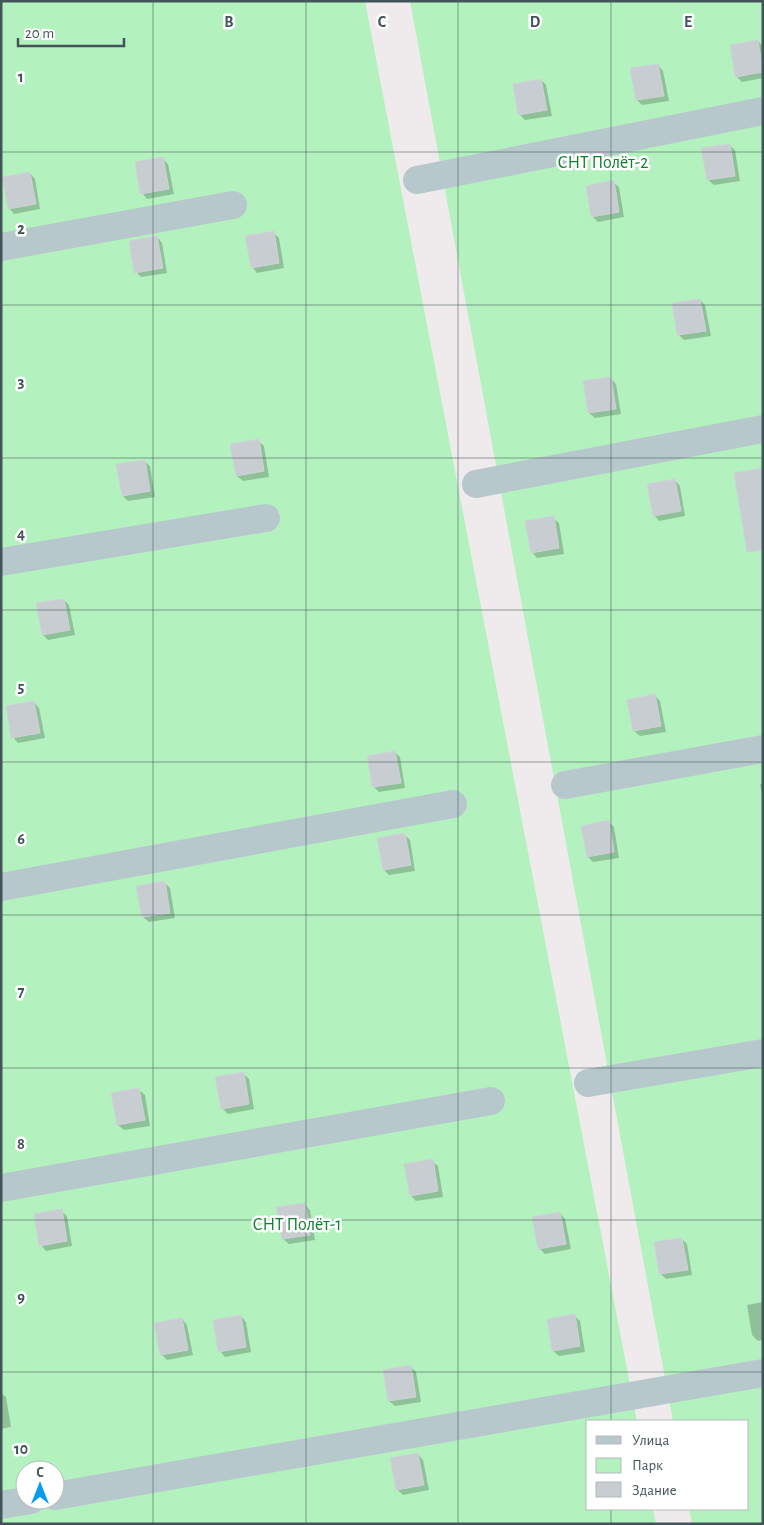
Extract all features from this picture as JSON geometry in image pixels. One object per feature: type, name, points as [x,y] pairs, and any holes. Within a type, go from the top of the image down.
[{"type":"lane","points":[[417,180],[763,111]]},
{"type":"lane","points":[[1,247],[233,205]]},
{"type":"lane","points":[[476,484],[763,429]]},
{"type":"lane","points":[[1,562],[266,518]]},
{"type":"lane","points":[[565,785],[763,749]]},
{"type":"lane","points":[[1,887],[453,804]]},
{"type":"lane","points":[[588,1083],[763,1054]]},
{"type":"lane","points":[[1,1188],[490,1101]]},
{"type":"lane","points":[[65,1494],[763,1373]]},
{"type":"lane","points":[[1,1505],[15,1503]]},
{"type":"green space","name":"СНТ Полёт-1","points":[[1,1],[365,1],[637,1420],[586,1420],[586,1510],[653,1510],[656,1524],[1,1524]]},
{"type":"green space","name":"СНТ Полёт-2","points":[[410,1],[763,1],[763,1524],[692,1524],[689,1510],[749,1510],[749,1420],[673,1420]]},
{"type":"building","points":[[758,40],[763,72],[735,77],[730,45]]},
{"type":"building","points":[[658,64],[664,96],[636,100],[630,68]]},
{"type":"building","points":[[541,79],[547,110],[518,115],[513,84]]},
{"type":"building","points":[[730,144],[735,176],[707,180],[701,148]]},
{"type":"building","points":[[163,157],[169,189],[140,194],[135,162]]},
{"type":"building","points":[[30,172],[36,204],[8,209],[2,177]]},
{"type":"building","points":[[614,180],[619,212],[591,217],[586,186]]},
{"type":"building","points":[[274,231],[279,263],[251,268],[245,236]]},
{"type":"building","points":[[157,236],[163,268],[134,273],[129,241]]},
{"type":"building","points":[[700,299],[706,331],[677,335],[672,303]]},
{"type":"building","points":[[611,377],[616,409],[588,413],[583,381]]},
{"type":"building","points":[[259,439],[264,471],[236,476],[230,444]]},
{"type":"building","points":[[145,460],[150,491],[122,496],[116,464]]},
{"type":"building","points":[[763,468],[763,550],[747,552],[734,473]]},
{"type":"building","points":[[675,479],[681,511],[653,516],[647,484]]},
{"type":"building","points":[[554,516],[559,548],[531,553],[525,521]]},
{"type":"building","points":[[64,599],[70,630],[42,635],[36,603]]},
{"type":"building","points":[[655,694],[661,726],[633,731],[627,700]]},
{"type":"building","points":[[34,701],[40,733],[11,738],[6,706]]},
{"type":"building","points":[[395,751],[401,783],[372,787],[367,756]]},
{"type":"building","points":[[609,820],[614,852],[587,857],[581,826]]},
{"type":"building","points":[[405,833],[411,865],[383,870],[377,838]]},
{"type":"building","points":[[165,881],[170,913],[142,917],[136,886]]},
{"type":"building","points":[[244,1072],[249,1104],[221,1109],[215,1077]]},
{"type":"building","points":[[139,1088],[145,1120],[117,1125],[111,1093]]},
{"type":"building","points":[[433,1159],[438,1191],[410,1196],[404,1164]]},
{"type":"building","points":[[305,1203],[310,1235],[282,1239],[276,1207]]},
{"type":"building","points":[[62,1209],[67,1241],[39,1246],[34,1214]]},
{"type":"building","points":[[560,1212],[566,1244],[538,1249],[532,1217]]},
{"type":"building","points":[[682,1238],[688,1270],[659,1274],[654,1242]]},
{"type":"building","points":[[575,1314],[580,1346],[552,1351],[547,1319]]},
{"type":"building","points":[[241,1315],[246,1347],[218,1352],[213,1320]]},
{"type":"building","points":[[182,1318],[188,1350],[160,1355],[154,1323]]},
{"type":"building","points":[[411,1365],[416,1397],[388,1401],[383,1370]]},
{"type":"building","points":[[418,1453],[424,1485],[396,1490],[390,1458]]}]
